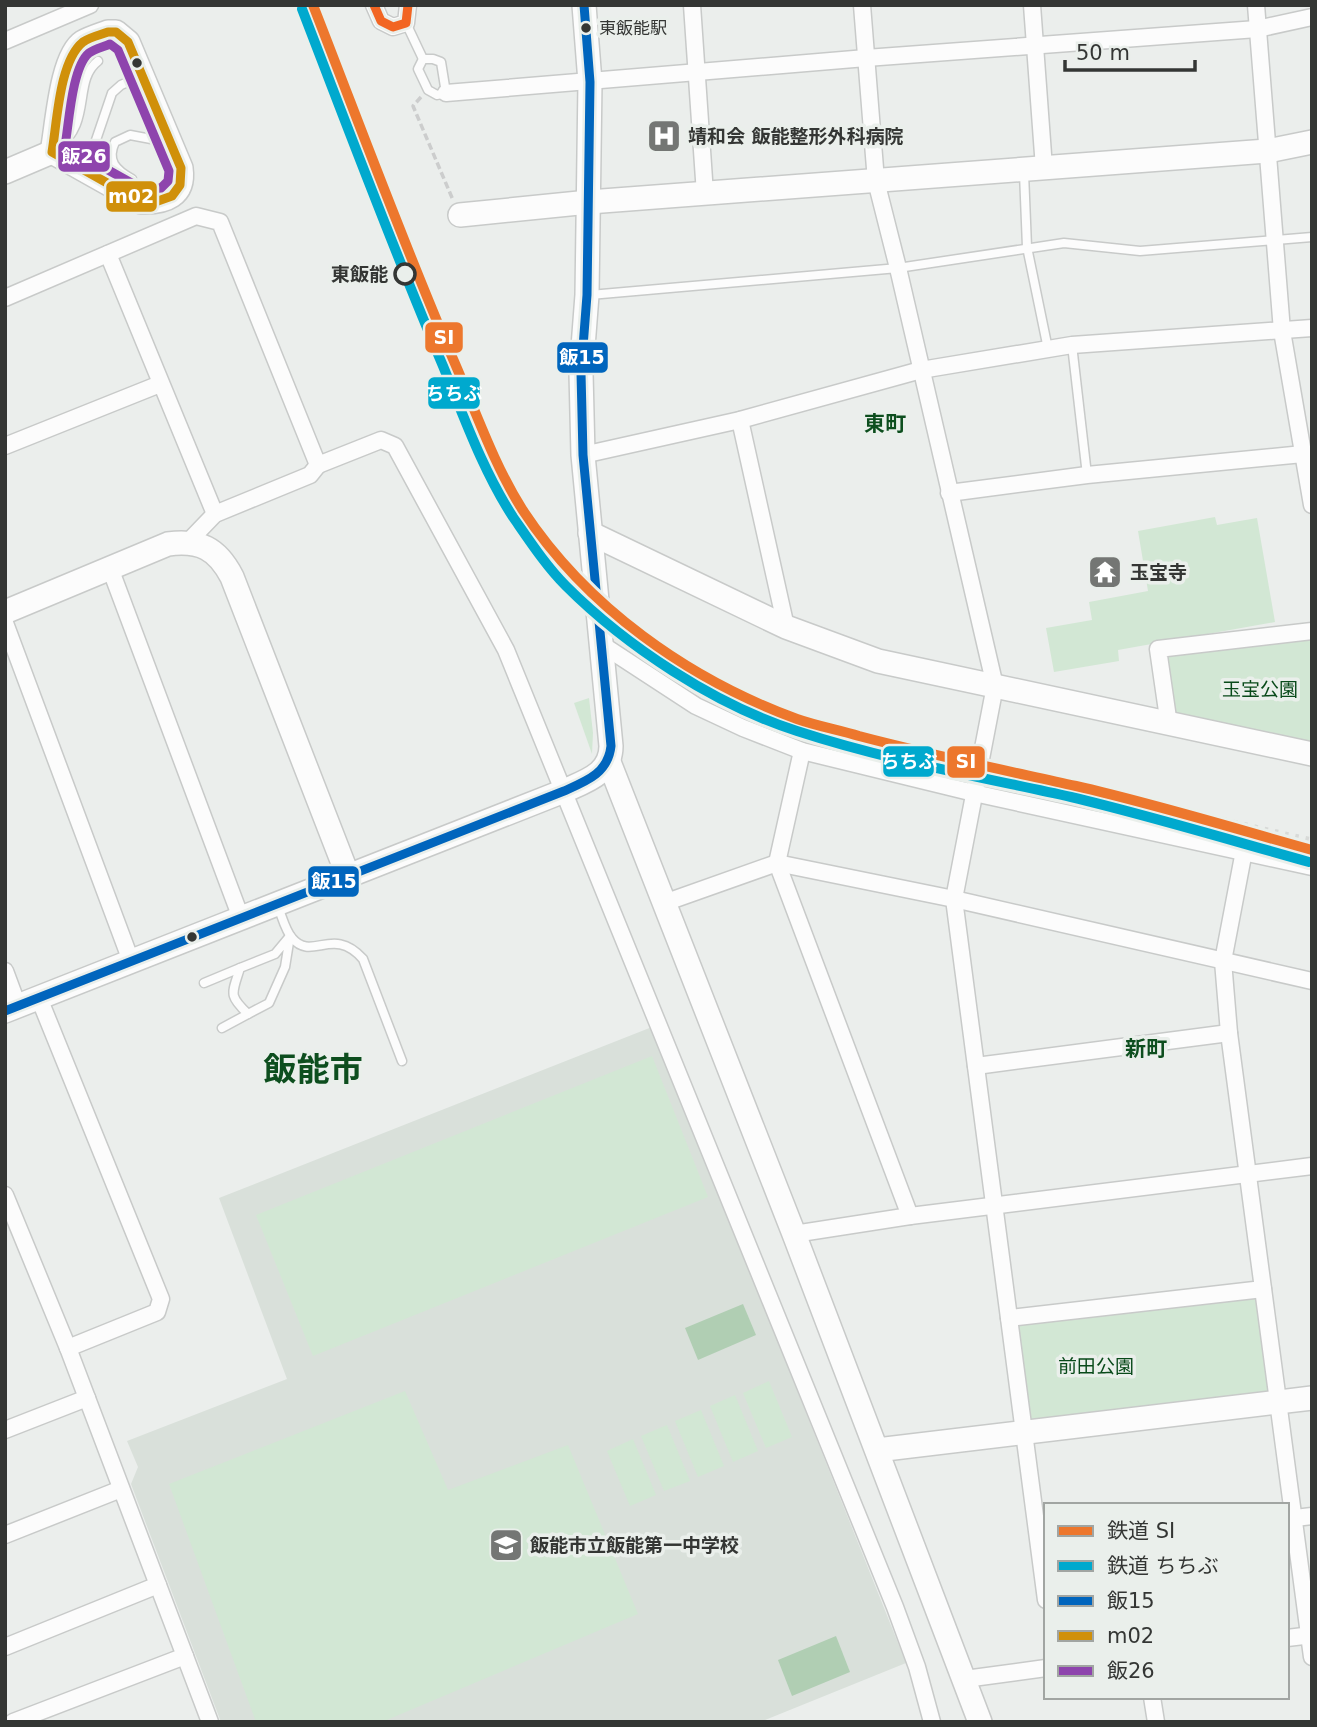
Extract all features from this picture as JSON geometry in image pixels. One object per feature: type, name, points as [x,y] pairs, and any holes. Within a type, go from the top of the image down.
[{"type":"street","points":[[5,41],[90,5]]},
{"type":"street","points":[[374,5],[381,21],[393,27],[405,23],[408,5]]},
{"type":"street","points":[[21,1005],[564,791],[598,775],[608,762],[611,746],[583,455],[581,373],[587,295],[590,82],[584,5]]},
{"type":"street","points":[[692,5],[705,194]]},
{"type":"street","points":[[862,5],[876,181],[995,686],[954,899],[1024,1433],[1043,1550]]},
{"type":"street","points":[[1032,5],[1035,45],[1034,169]]},
{"type":"street","points":[[1255,5],[1282,331],[1312,505]]},
{"type":"street","points":[[66,16],[81,43]]},
{"type":"street","points":[[446,93],[1257,29],[1312,17]]},
{"type":"street","points":[[108,32],[116,32],[128,42],[181,168],[182,178],[178,190],[168,198],[156,202],[141,202],[52,152],[67,67],[73,53],[81,43],[108,32]]},
{"type":"street","points":[[460,215],[589,202],[1267,151],[1312,142]]},
{"type":"street","points":[[5,172],[52,152]]},
{"type":"street","points":[[178,190],[196,216]]},
{"type":"street","points":[[5,298],[196,216],[220,222],[318,465]]},
{"type":"street","points":[[108,254],[215,514]]},
{"type":"street","points":[[583,455],[740,420],[920,370],[1072,345],[1312,328]]},
{"type":"street","points":[[5,446],[160,384]]},
{"type":"street","points":[[740,420],[786,627]]},
{"type":"street","points":[[189,541],[215,514],[310,475],[318,465],[381,440],[395,446],[506,650],[895,1607],[917,1667],[932,1722]]},
{"type":"street","points":[[949,493],[1087,475],[1303,454]]},
{"type":"street","points":[[590,533],[786,627],[878,661],[1312,754]]},
{"type":"street","points":[[5,612],[168,544],[189,541],[211,551],[225,562],[232,577],[348,876]]},
{"type":"street","points":[[110,568],[241,918]]},
{"type":"street","points":[[5,623],[131,961]]},
{"type":"street","points":[[1169,724],[1158,649],[1312,631]]},
{"type":"street","points":[[601,644],[696,706],[802,751],[974,793],[1312,867]]},
{"type":"street","points":[[802,751],[777,863],[911,1216]]},
{"type":"street","points":[[608,762],[794,1234],[980,1722]]},
{"type":"street","points":[[1244,851],[1223,961],[1228,1033],[1278,1402],[1288,1503]]},
{"type":"street","points":[[664,904],[777,863],[954,899],[1312,981]]},
{"type":"street","points":[[5,971],[161,1298],[157,1312],[68,1349]]},
{"type":"street","points":[[976,1066],[1228,1033]]},
{"type":"street","points":[[794,1234],[911,1216],[1312,1166]]},
{"type":"street","points":[[5,1195],[11,1226],[68,1349],[210,1722]]},
{"type":"street","points":[[1009,1318],[1263,1289]]},
{"type":"street","points":[[5,1430],[87,1398]]},
{"type":"street","points":[[877,1450],[1312,1398]]},
{"type":"street","points":[[5,1535],[121,1489]]},
{"type":"street","points":[[1312,1516],[1290,1519],[1312,1657]]},
{"type":"street","points":[[5,1647],[158,1585]]},
{"type":"street","points":[[1289,1638],[1310,1635]]},
{"type":"street","points":[[13,1722],[185,1656]]},
{"type":"street","points":[[965,1679],[1044,1668]]},
{"type":"street","points":[[1152,1699],[1156,1722]]},
{"type":"lane","points":[[405,23],[423,59]]},
{"type":"lane","points":[[423,59],[440,62],[446,93],[437,94],[428,90],[418,69],[423,59]]},
{"type":"lane","points":[[52,152],[69,140],[76,128],[86,77],[90,67],[98,61]]},
{"type":"lane","points":[[98,178],[95,143],[112,93],[141,75]]},
{"type":"lane","points":[[132,178],[114,166],[111,157],[115,142],[130,135],[170,142]]},
{"type":"lane","points":[[1034,169],[1027,247],[1048,349]]},
{"type":"lane","points":[[587,295],[898,268],[1064,243],[1140,251],[1312,237]]},
{"type":"lane","points":[[1072,345],[1087,475]]},
{"type":"lane","points":[[277,904],[290,936],[300,946],[310,948],[326,943],[343,944],[356,950],[363,959],[402,1061]]},
{"type":"lane","points":[[204,983],[275,954],[290,936]]},
{"type":"lane","points":[[222,1028],[269,1003],[285,967],[290,936]]},
{"type":"lane","points":[[240,968],[233,991],[235,1002],[248,1014]]},
{"type":"path","points":[[428,90],[412,106],[460,215]]},
{"type":"shaded area","points":[[652,1027],[906,1663],[760,1722],[221,1722],[131,1484],[138,1467],[127,1441],[287,1379],[219,1198]]},
{"type":"shaded area","points":[[743,1304],[756,1335],[698,1360],[685,1328]]},
{"type":"shaded area","points":[[836,1636],[850,1672],[792,1696],[778,1660]]},
{"type":"green space","points":[[1215,517],[1217,525],[1257,518],[1275,622],[1118,650],[1119,661],[1054,672],[1046,628],[1092,620],[1089,602],[1148,591],[1138,531]]},
{"type":"green space","name":"玉宝公園","points":[[1312,631],[1312,754],[1169,725],[1158,649]]},
{"type":"green space","points":[[589,698],[593,733],[592,754],[574,703]]},
{"type":"green space","points":[[652,1056],[708,1197],[313,1356],[256,1215]]},
{"type":"green space","name":"前田公園","points":[[1263,1289],[1278,1402],[1024,1433],[1009,1318]]},
{"type":"green space","points":[[769,1381],[792,1437],[766,1448],[743,1393]]},
{"type":"green space","points":[[405,1391],[448,1490],[568,1445],[638,1614],[382,1722],[256,1722],[169,1484]]},
{"type":"green space","points":[[735,1395],[758,1451],[733,1462],[710,1406]]},
{"type":"green space","points":[[701,1410],[724,1466],[698,1477],[675,1421]]},
{"type":"green space","points":[[667,1425],[690,1481],[664,1491],[641,1436]]},
{"type":"green space","points":[[633,1439],[656,1495],[630,1506],[607,1451]]},
{"type":"railway","points":[[1111,794],[1312,840]]},
{"type":"rail line","name":"SI","points":[[313,5],[416,271],[502,473],[522,509],[548,545],[608,608],[679,661],[757,703],[797,719],[913,750],[1135,800],[1312,850]]},
{"type":"rail line","name":"ちちぶ","points":[[302,9],[406,278],[483,462],[502,499],[538,553],[590,608],[644,651],[704,690],[766,720],[797,731],[899,759],[1101,804],[1309,862]]},
{"type":"transit line","points":[[374,5],[381,21],[393,27],[406,23],[408,5]]},
{"type":"transit line","name":"飯15","points":[[5,1011],[564,791],[595,775],[606,763],[611,746],[583,455],[581,373],[587,295],[590,82],[584,5]]},
{"type":"transit line","name":"m02","points":[[108,32],[116,32],[128,42],[181,168],[180,185],[172,196],[158,201],[141,202],[52,152],[60,94],[69,63],[83,42],[108,32]]},
{"type":"transit line","name":"飯26","points":[[110,44],[118,50],[169,171],[168,181],[161,188],[144,190],[65,146],[72,96],[83,60],[89,53],[110,44]]},
{"type":"place","name":"東飯能駅","points":[[586,28]]},
{"type":"place","name":"靖和会 飯能整形外科病院","points":[[664,136]]},
{"type":"place","name":"東飯能","points":[[405,274]]},
{"type":"place","name":"玉宝寺","points":[[1105,572]]},
{"type":"place","name":"飯能市立飯能第一中学校","points":[[506,1545]]},
{"type":"district","name":"東町","points":[[885,424]]},
{"type":"district","name":"新町","points":[[1146,1049]]},
{"type":"district","name":"飯能市","points":[[313,1069]]}]
